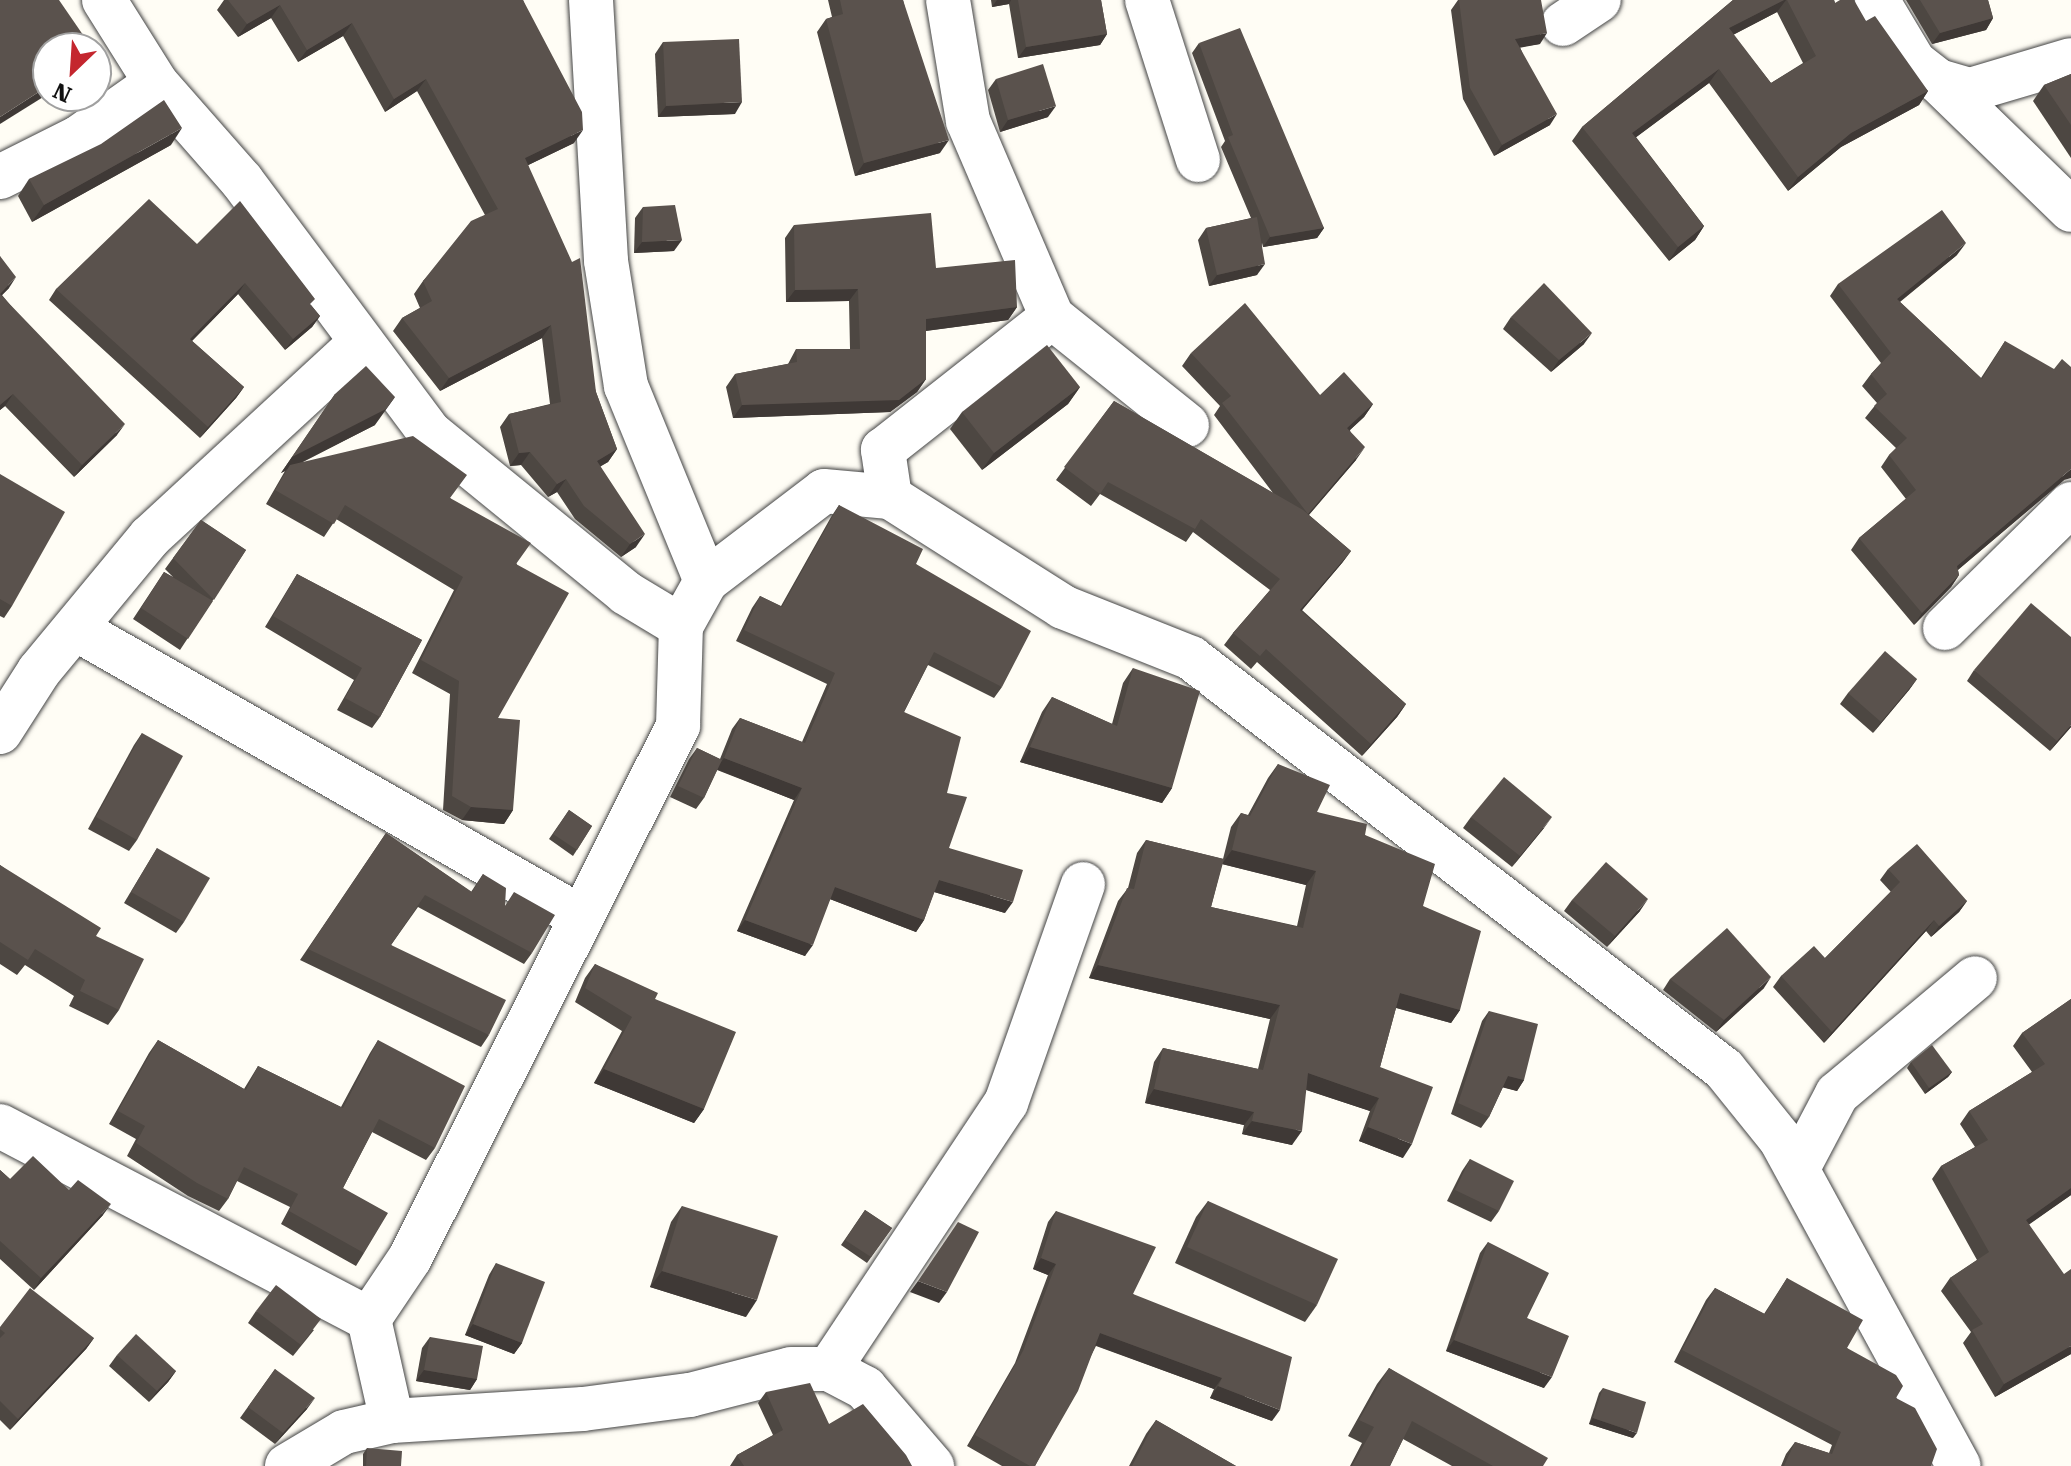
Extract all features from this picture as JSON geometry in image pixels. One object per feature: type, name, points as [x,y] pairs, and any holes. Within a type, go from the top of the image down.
[{"type":"street","points":[[104,0],[156,83],[242,181],[430,433],[626,593],[681,626]]},
{"type":"street","points":[[591,0],[606,261],[626,386],[706,581]]},
{"type":"street","points":[[948,0],[968,121],[1052,317],[1187,425]]},
{"type":"street","points":[[1147,0],[1198,160]]},
{"type":"street","points":[[1563,24],[1599,0]]},
{"type":"street","points":[[1877,0],[1914,62],[1938,81],[2071,210]]},
{"type":"street","points":[[1938,81],[1970,90],[2071,60]]},
{"type":"street","points":[[0,177],[78,138],[156,83]]},
{"type":"street","points":[[890,497],[883,450],[1052,317]]},
{"type":"street","points":[[0,732],[76,629],[150,537],[360,343]]},
{"type":"street","points":[[392,1421],[369,1319],[410,1258],[577,915],[678,726],[681,626],[706,581],[824,491],[890,497],[1063,607],[1191,658],[1724,1069],[1798,1168],[1959,1466]]},
{"type":"street","points":[[1945,628],[2071,504]]},
{"type":"street","points":[[76,629],[577,915]]},
{"type":"street","points":[[829,1369],[1006,1103],[1083,884]]},
{"type":"street","points":[[1798,1168],[1837,1094],[1975,978]]},
{"type":"street","points":[[0,1126],[369,1319]]},
{"type":"street","points":[[287,1466],[344,1432],[392,1421],[583,1409],[690,1395],[791,1369],[829,1369],[865,1388],[932,1466]]},
{"type":"building","points":[[0,0],[59,0],[81,32],[32,32],[32,96],[0,117]]},
{"type":"building","points":[[228,0],[523,0],[582,112],[583,130],[525,158],[572,262],[580,258],[596,392],[617,449],[597,461],[645,534],[630,544],[584,506],[566,479],[557,484],[530,452],[519,453],[509,414],[561,402],[551,325],[449,378],[402,318],[432,301],[423,281],[471,221],[498,209],[426,79],[394,99],[352,23],[307,50],[280,5],[247,24]]},
{"type":"building","points":[[840,0],[903,0],[949,140],[864,163],[826,19],[843,14]]},
{"type":"building","points":[[1018,0],[1101,0],[1107,34],[1026,47]]},
{"type":"building","points":[[1459,0],[1541,0],[1547,33],[1515,39],[1557,114],[1502,145],[1470,88]]},
{"type":"building","points":[[1733,0],[1784,0],[1729,28],[1771,83],[1816,56],[1787,0],[1834,0],[1835,3],[1854,0],[1866,21],[1875,16],[1928,91],[1851,133],[1798,177],[1719,69],[1632,133],[1704,226],[1678,247],[1582,127]]},
{"type":"building","points":[[1920,0],[1988,0],[1993,18],[1940,33]]},
{"type":"building","points":[[1240,28],[1324,228],[1270,237],[1228,137],[1233,135],[1199,43]]},
{"type":"building","points":[[739,39],[742,102],[666,106],[663,42]]},
{"type":"building","points":[[1043,64],[1056,106],[1008,120],[996,79]]},
{"type":"building","points":[[2071,74],[2071,125],[2044,85]]},
{"type":"building","points":[[164,100],[182,128],[44,205],[29,179],[101,144]]},
{"type":"building","points":[[149,199],[197,244],[240,201],[315,299],[310,304],[320,316],[293,339],[245,283],[190,339],[244,387],[208,427],[56,289]]},
{"type":"building","points":[[675,205],[682,240],[642,242],[643,207]]},
{"type":"building","points":[[1942,210],[1966,243],[1897,299],[1982,379],[2005,341],[2054,369],[2062,359],[2071,367],[2071,469],[1957,566],[1959,575],[1922,613],[1859,538],[1916,490],[1889,455],[1907,438],[1874,406],[1887,394],[1871,374],[1891,353],[1838,284]]},
{"type":"building","points":[[931,213],[936,268],[1015,260],[1017,307],[926,319],[926,379],[899,400],[742,405],[735,374],[797,362],[796,349],[860,349],[858,289],[795,290],[794,225]]},
{"type":"building","points":[[1257,217],[1265,264],[1217,275],[1206,228]]},
{"type":"building","points":[[0,256],[16,277],[0,294]]},
{"type":"building","points":[[1544,283],[1592,333],[1559,360],[1511,317]]},
{"type":"building","points":[[0,294],[125,424],[82,465],[13,394],[0,405]]},
{"type":"building","points":[[1245,303],[1320,395],[1344,372],[1373,404],[1347,428],[1365,447],[1308,514],[1222,403],[1231,396],[1191,353]]},
{"type":"building","points":[[1047,345],[1080,387],[994,453],[962,412]]},
{"type":"building","points":[[366,366],[395,397],[386,409],[292,457],[335,394]]},
{"type":"building","points":[[1114,401],[1303,510],[1351,551],[1300,610],[1406,704],[1371,744],[1266,649],[1260,656],[1233,633],[1280,579],[1201,519],[1195,529],[1108,482],[1100,494],[1064,467]]},
{"type":"building","points":[[413,436],[467,475],[450,498],[531,543],[516,564],[569,593],[498,718],[520,720],[513,810],[471,807],[452,796],[459,681],[421,660],[463,577],[345,505],[334,524],[275,490],[290,465]]},
{"type":"building","points":[[0,474],[65,512],[12,606],[0,599]]},
{"type":"building","points":[[839,505],[923,549],[916,564],[1031,631],[1002,687],[934,652],[904,712],[961,737],[947,793],[967,797],[949,848],[1023,870],[1013,902],[939,880],[924,920],[835,887],[813,945],[745,920],[802,788],[724,758],[740,718],[805,743],[835,673],[744,630],[760,596],[782,607]]},
{"type":"building","points":[[201,520],[246,550],[214,600],[173,558]]},
{"type":"building","points":[[164,572],[213,601],[188,639],[141,608]]},
{"type":"building","points":[[297,574],[422,640],[380,717],[345,698],[362,668],[273,616]]},
{"type":"building","points":[[2031,603],[2071,637],[2071,725],[2057,741],[1974,670]]},
{"type":"building","points":[[1885,651],[1917,679],[1881,722],[1848,693]]},
{"type":"building","points":[[1133,668],[1200,691],[1172,788],[1030,747],[1052,697],[1117,726]]},
{"type":"building","points":[[142,733],[183,756],[137,840],[96,817]]},
{"type":"building","points":[[697,748],[722,760],[704,798],[678,786]]},
{"type":"building","points":[[1278,764],[1330,785],[1317,812],[1367,824],[1365,835],[1435,864],[1423,906],[1481,931],[1460,1010],[1400,993],[1380,1067],[1433,1087],[1412,1144],[1368,1127],[1379,1098],[1308,1073],[1302,1131],[1252,1121],[1254,1112],[1154,1089],[1163,1048],[1263,1070],[1280,1005],[1098,965],[1127,888],[1134,889],[1146,840],[1224,859],[1211,907],[1303,928],[1316,871],[1232,850],[1241,813],[1250,816]]},
{"type":"building","points":[[1504,777],[1552,817],[1520,856],[1471,817]]},
{"type":"building","points":[[569,810],[592,826],[577,850],[553,834]]},
{"type":"building","points":[[386,833],[472,892],[483,874],[506,888],[505,906],[514,892],[555,915],[532,953],[425,895],[391,945],[506,1000],[489,1035],[308,949]]},
{"type":"building","points":[[1917,844],[1967,901],[1939,926],[1934,920],[1832,1032],[1781,976],[1814,946],[1825,958],[1900,882],[1888,869]]},
{"type":"building","points":[[157,848],[210,878],[184,922],[131,892]]},
{"type":"building","points":[[1606,862],[1648,899],[1615,936],[1572,900]]},
{"type":"building","points":[[0,865],[101,928],[96,936],[144,959],[119,1010],[80,991],[85,980],[35,949],[28,960],[0,942]]},
{"type":"building","points":[[1727,928],[1771,977],[1724,1020],[1670,979]]},
{"type":"building","points":[[595,964],[658,993],[655,999],[736,1032],[704,1109],[604,1069],[632,1017],[585,988]]},
{"type":"building","points":[[2071,999],[2071,1188],[2026,1220],[2064,1274],[2071,1269],[2071,1346],[2004,1384],[1972,1330],[1983,1324],[1950,1278],[1989,1252],[1941,1166],[1988,1140],[1969,1111],[2045,1064],[2022,1033]]},
{"type":"building","points":[[1489,1011],[1538,1024],[1524,1080],[1508,1076],[1489,1117],[1458,1103]]},
{"type":"building","points":[[158,1040],[246,1090],[258,1066],[343,1108],[378,1040],[465,1086],[435,1148],[379,1119],[343,1188],[388,1213],[364,1253],[289,1211],[298,1194],[244,1167],[228,1199],[197,1183],[136,1143],[145,1126],[118,1111]]},
{"type":"building","points":[[1932,1045],[1952,1072],[1929,1088],[1911,1062]]},
{"type":"building","points":[[33,1156],[69,1190],[78,1180],[111,1204],[41,1278],[0,1241],[0,1170],[10,1179]]},
{"type":"building","points":[[1470,1159],[1514,1181],[1499,1211],[1455,1190]]},
{"type":"building","points":[[1208,1201],[1338,1259],[1317,1305],[1187,1247]]},
{"type":"building","points":[[682,1206],[778,1236],[757,1300],[662,1271]]},
{"type":"building","points":[[865,1210],[892,1228],[871,1257],[845,1240]]},
{"type":"building","points":[[1056,1211],[1156,1247],[1133,1294],[1292,1357],[1280,1410],[1218,1386],[1222,1378],[1100,1333],[1078,1391],[1035,1466],[975,1435],[1023,1351],[1056,1264],[1041,1258]]},
{"type":"building","points":[[958,1222],[979,1232],[947,1292],[918,1281]]},
{"type":"building","points":[[1488,1242],[1549,1273],[1527,1318],[1569,1336],[1552,1377],[1454,1340]]},
{"type":"building","points":[[496,1263],[545,1282],[522,1343],[473,1324]]},
{"type":"building","points":[[1787,1278],[1863,1320],[1847,1348],[1896,1375],[1903,1386],[1896,1398],[1915,1408],[1937,1449],[1931,1466],[1784,1466],[1795,1442],[1832,1454],[1841,1432],[1682,1350],[1715,1288],[1765,1314]]},
{"type":"building","points":[[276,1285],[321,1319],[301,1345],[256,1311]]},
{"type":"building","points":[[30,1288],[94,1338],[18,1419],[0,1401],[0,1338],[5,1333],[0,1327]]},
{"type":"building","points":[[136,1334],[176,1371],[157,1391],[117,1355]]},
{"type":"building","points":[[430,1337],[483,1346],[477,1379],[424,1370]]},
{"type":"building","points":[[1389,1368],[1548,1458],[1543,1466],[1493,1466],[1412,1421],[1390,1466],[1352,1466],[1374,1427],[1359,1420]]},
{"type":"building","points":[[275,1369],[315,1398],[283,1433],[248,1407]]},
{"type":"building","points":[[810,1383],[829,1424],[863,1404],[912,1466],[744,1466],[737,1455],[783,1430],[766,1392]]},
{"type":"building","points":[[1603,1388],[1646,1402],[1637,1433],[1593,1418]]},
{"type":"building","points":[[1156,1420],[1236,1466],[1132,1466]]},
{"type":"building","points":[[367,1448],[402,1451],[401,1466],[366,1466]]}]
